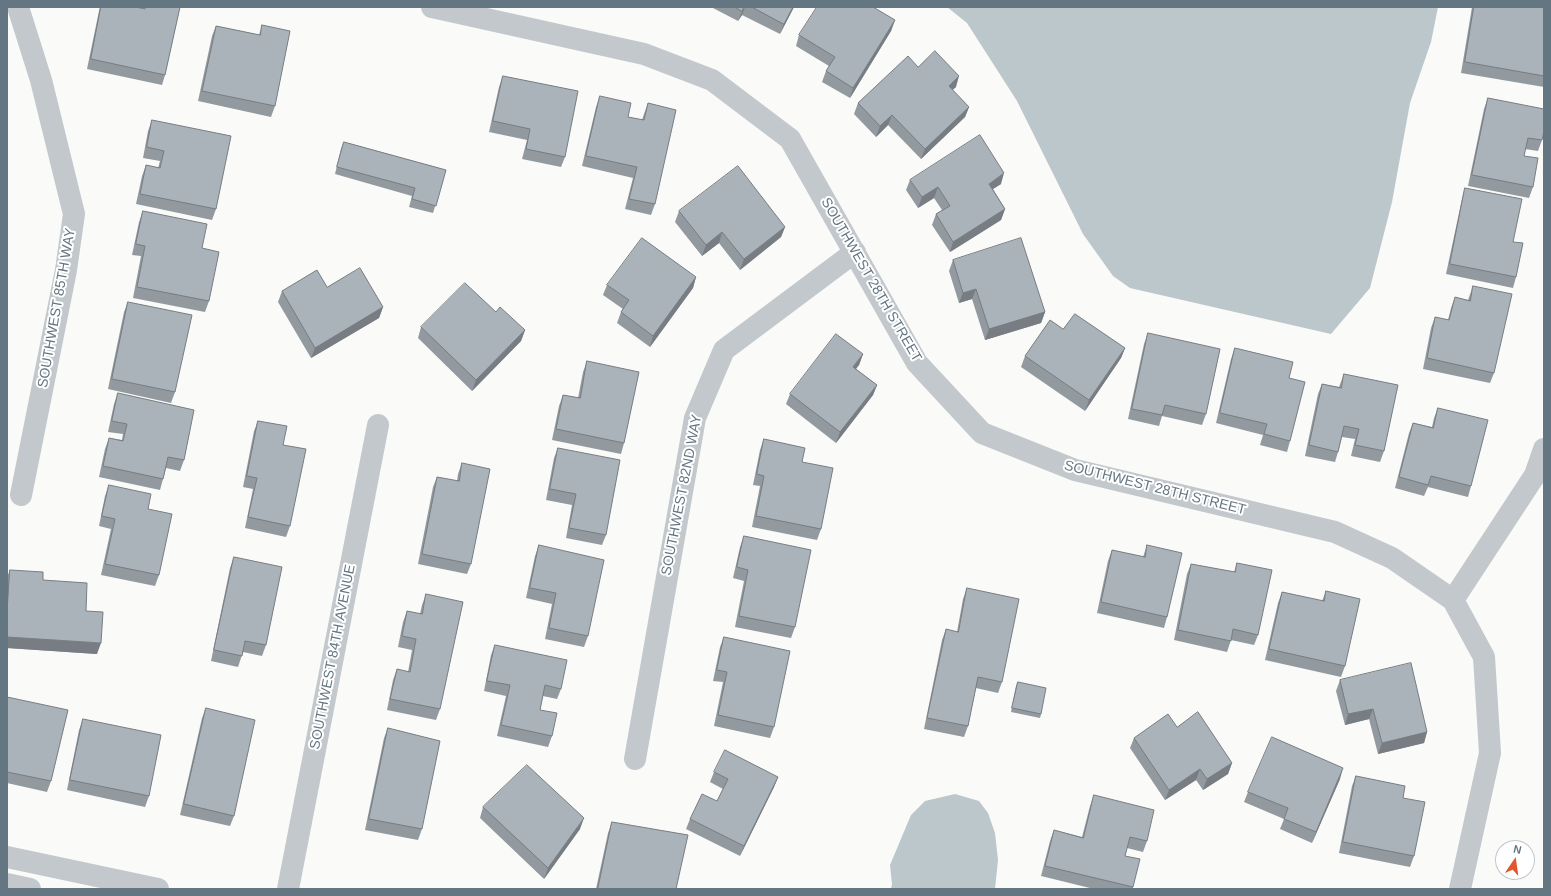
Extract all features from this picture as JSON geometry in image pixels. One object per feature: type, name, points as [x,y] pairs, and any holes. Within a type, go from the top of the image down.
[{"type":"street","name":"SOUTHWEST 85TH WAY","points":[[18,7],[41,80],[74,214],[66,270],[21,495]]},
{"type":"street","name":"SOUTHWEST 28TH STREET","points":[[432,7],[644,54],[712,80],[790,139],[918,363],[982,433],[1075,470],[1335,532],[1392,558],[1453,600]]},
{"type":"street","name":"SOUTHWEST 82ND WAY","points":[[634,759],[695,418],[724,350],[855,252]]},
{"type":"street","name":"SOUTHWEST 84TH AVENUE","points":[[288,889],[378,425]]},
{"type":"street","points":[[1460,889],[1490,753],[1484,657],[1453,600],[1535,475],[1544,449]]},
{"type":"street","points":[[7,857],[158,889]]},
{"type":"street","points":[[7,884],[30,889]]},
{"type":"shaded area","points":[[947,7],[1438,7],[1431,42],[1410,103],[1392,202],[1370,288],[1331,334],[1130,288],[1113,276],[1083,234],[1017,101],[967,23]]},
{"type":"shaded area","points":[[955,794],[979,801],[988,813],[995,833],[998,860],[995,889],[891,889],[892,884],[890,865],[911,815],[925,801]]},
{"type":"building","points":[[101,7],[136,7],[145,9],[145,7],[180,7],[165,75],[91,59]]},
{"type":"building","points":[[735,7],[744,7],[742,11]]},
{"type":"building","points":[[752,7],[793,7],[784,24]]},
{"type":"building","points":[[817,7],[873,7],[895,20],[853,88],[826,71],[835,57],[799,35]]},
{"type":"building","points":[[1474,7],[1544,7],[1544,76],[1465,62]]},
{"type":"building","points":[[262,25],[290,31],[275,106],[202,91],[216,26],[260,35]]},
{"type":"building","points":[[935,51],[959,76],[949,86],[969,107],[925,149],[892,115],[880,126],[858,103],[908,56],[918,67]]},
{"type":"building","points":[[503,76],[578,91],[565,157],[526,149],[530,129],[493,121]]},
{"type":"building","points":[[600,96],[631,103],[628,117],[644,120],[648,103],[676,110],[655,204],[629,199],[637,167],[586,156]]},
{"type":"building","points":[[1488,98],[1544,109],[1544,131],[1542,140],[1528,138],[1524,156],[1538,158],[1533,187],[1472,175]]},
{"type":"building","points":[[152,120],[231,136],[216,209],[140,194],[146,165],[160,168],[164,151],[147,147]]},
{"type":"building","points":[[980,135],[1004,173],[989,184],[1005,209],[953,242],[936,214],[950,206],[938,187],[922,197],[910,180]]},
{"type":"building","points":[[344,142],[446,170],[436,206],[412,199],[415,188],[337,167]]},
{"type":"building","points":[[738,166],[785,227],[744,259],[722,232],[706,245],[679,211]]},
{"type":"building","points":[[1465,188],[1522,199],[1513,242],[1523,243],[1516,277],[1450,264]]},
{"type":"building","points":[[143,211],[207,224],[202,248],[219,252],[209,301],[137,287],[145,246],[136,244]]},
{"type":"building","points":[[642,238],[696,277],[653,336],[621,312],[629,300],[607,285]]},
{"type":"building","points":[[1021,238],[1045,312],[989,329],[976,289],[963,293],[953,260]]},
{"type":"building","points":[[360,268],[383,307],[315,348],[282,291],[317,270],[327,287]]},
{"type":"building","points":[[465,283],[496,312],[500,307],[525,330],[476,380],[421,327]]},
{"type":"building","points":[[1473,286],[1512,294],[1494,373],[1427,358],[1435,317],[1449,320],[1455,297],[1470,301]]},
{"type":"building","points":[[128,302],[192,315],[175,392],[112,379]]},
{"type":"building","points":[[1075,314],[1125,348],[1089,400],[1025,356],[1050,320],[1063,329]]},
{"type":"building","points":[[1148,333],[1220,349],[1206,414],[1165,405],[1162,415],[1132,409]]},
{"type":"building","points":[[836,334],[863,354],[853,367],[877,385],[840,432],[790,394]]},
{"type":"building","points":[[1235,348],[1293,362],[1289,378],[1305,382],[1290,441],[1264,434],[1267,424],[1220,413]]},
{"type":"building","points":[[587,361],[639,372],[624,443],[556,429],[563,395],[580,398]]},
{"type":"building","points":[[1344,374],[1398,385],[1384,451],[1355,445],[1359,429],[1344,426],[1338,452],[1309,445],[1322,384],[1341,388]]},
{"type":"building","points":[[118,393],[194,410],[184,460],[168,457],[163,479],[103,466],[109,438],[123,441],[127,424],[112,421]]},
{"type":"building","points":[[1438,408],[1488,420],[1471,486],[1431,476],[1428,485],[1399,477],[1413,423],[1433,428]]},
{"type":"building","points":[[258,421],[287,426],[283,445],[306,449],[290,526],[248,517],[257,478],[247,476]]},
{"type":"building","points":[[764,439],[805,448],[802,462],[833,468],[821,529],[756,516],[764,476],[757,474]]},
{"type":"building","points":[[558,448],[620,460],[606,535],[569,528],[576,494],[550,489]]},
{"type":"building","points":[[462,463],[490,469],[471,564],[422,554],[437,477],[459,481]]},
{"type":"building","points":[[109,485],[151,494],[148,509],[172,514],[159,575],[105,564],[115,519],[102,516]]},
{"type":"building","points":[[744,536],[811,550],[795,627],[739,616],[748,570],[737,567]]},
{"type":"building","points":[[539,545],[604,560],[588,636],[549,628],[556,593],[530,588]]},
{"type":"building","points":[[1147,545],[1182,553],[1167,617],[1101,602],[1112,550],[1145,557]]},
{"type":"building","points":[[234,557],[282,567],[266,645],[245,641],[242,656],[214,650]]},
{"type":"building","points":[[1237,563],[1272,570],[1258,635],[1233,629],[1231,641],[1178,630],[1191,564],[1235,572]]},
{"type":"building","points":[[10,570],[43,572],[43,580],[87,583],[86,611],[103,612],[101,643],[7,637]]},
{"type":"building","points":[[967,588],[1019,599],[1002,682],[978,677],[968,726],[927,718],[946,629],[958,632]]},
{"type":"building","points":[[1326,591],[1360,599],[1345,666],[1269,649],[1282,592],[1324,601]]},
{"type":"building","points":[[426,594],[463,602],[440,709],[390,699],[397,669],[410,672],[416,639],[402,636],[407,611],[422,614]]},
{"type":"building","points":[[724,637],[790,651],[774,727],[718,715],[727,672],[717,670]]},
{"type":"building","points":[[495,645],[567,660],[561,689],[545,685],[540,710],[557,713],[552,736],[501,725],[510,685],[487,681]]},
{"type":"building","points":[[1411,663],[1427,732],[1382,743],[1373,709],[1348,714],[1340,680]]},
{"type":"building","points":[[1018,682],[1046,688],[1041,714],[1012,708]]},
{"type":"building","points":[[7,697],[68,710],[51,781],[7,772]]},
{"type":"building","points":[[206,708],[255,720],[234,816],[184,804]]},
{"type":"building","points":[[1198,712],[1232,763],[1207,779],[1200,769],[1169,790],[1134,738],[1168,714],[1177,727]]},
{"type":"building","points":[[83,719],[161,735],[149,796],[70,780]]},
{"type":"building","points":[[388,728],[440,741],[422,829],[369,819]]},
{"type":"building","points":[[1272,737],[1343,768],[1316,832],[1284,819],[1288,808],[1248,792]]},
{"type":"building","points":[[725,750],[778,777],[744,846],[690,819],[702,794],[717,801],[728,779],[714,772]]},
{"type":"building","points":[[527,765],[584,818],[548,868],[483,807]]},
{"type":"building","points":[[1356,776],[1405,786],[1403,798],[1425,802],[1414,856],[1343,842]]},
{"type":"building","points":[[1094,795],[1154,810],[1147,841],[1130,837],[1125,856],[1140,859],[1133,887],[1045,866],[1054,830],[1083,838]]},
{"type":"building","points":[[612,822],[688,835],[676,889],[598,889]]}]
